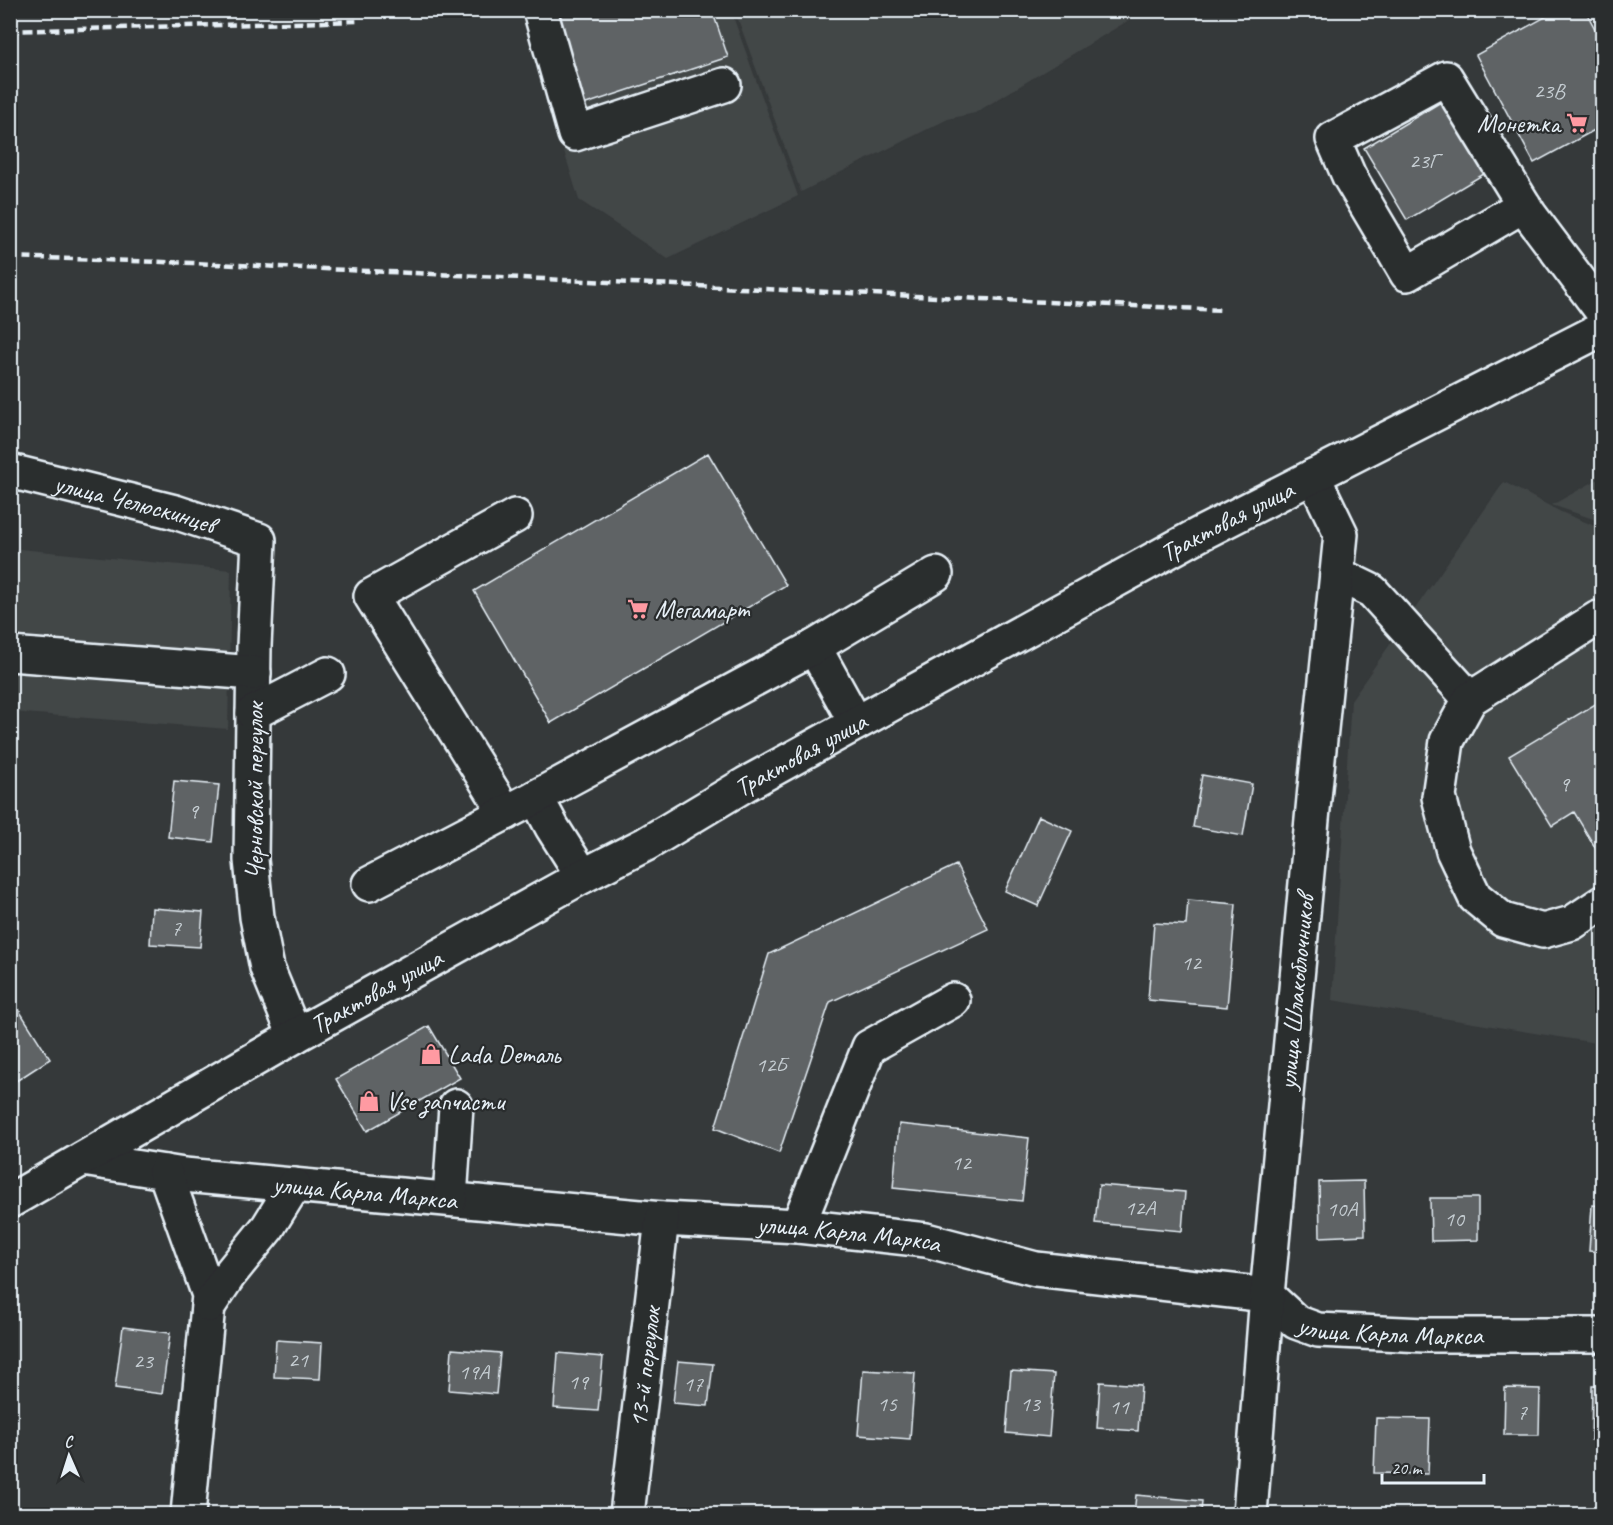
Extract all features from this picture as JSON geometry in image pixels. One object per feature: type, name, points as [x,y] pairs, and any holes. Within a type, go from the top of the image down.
[{"type":"street","points":[[540,10],[575,134],[724,85]]},
{"type":"street","points":[[1524,206],[1407,274],[1349,176],[1333,140],[1446,78],[1524,206],[1602,310]]},
{"type":"street","name":"Трактовая улица","points":[[10,1201],[295,1036],[583,876],[646,844],[746,784],[1198,534],[1602,330]]},
{"type":"street","name":"улица Челюскинцев","points":[[10,471],[175,512],[259,540]]},
{"type":"street","name":"улица Шлакоблочников","points":[[1250,1515],[1267,1295],[1341,534],[1313,477]]},
{"type":"street","points":[[506,813],[371,596],[515,516]]},
{"type":"street","name":"Черновской переулок","points":[[259,540],[251,860],[267,968],[295,1036]]},
{"type":"street","points":[[1337,573],[1372,591],[1470,699]]},
{"type":"street","points":[[369,884],[814,647],[936,574]]},
{"type":"street","points":[[1602,618],[1598,618],[1562,639],[1470,699],[1447,741],[1439,797],[1453,851],[1475,897],[1503,920],[1543,931],[1572,924],[1602,903]]},
{"type":"street","points":[[814,647],[856,723]]},
{"type":"street","points":[[10,654],[254,673]]},
{"type":"street","points":[[253,713],[328,674]]},
{"type":"street","points":[[536,797],[583,876]]},
{"type":"street","points":[[798,1226],[869,1047],[954,1000]]},
{"type":"street","points":[[450,1199],[456,1106]]},
{"type":"street","name":"улица Карла Маркса","points":[[83,1159],[165,1172],[294,1185],[662,1219],[798,1226],[926,1240],[1035,1269],[1267,1295],[1296,1322],[1318,1330],[1424,1335],[1602,1335]]},
{"type":"street","points":[[165,1172],[209,1295],[188,1515]]},
{"type":"street","points":[[209,1305],[228,1275],[268,1227],[294,1185]]},
{"type":"street","name":"13-й переулок","points":[[627,1515],[662,1219]]},
{"type":"shaded area","points":[[735,10],[1144,11],[975,113],[948,119],[801,192]]},
{"type":"shaded area","points":[[521,11],[731,11],[798,196],[668,259],[579,200]]},
{"type":"shaded area","points":[[1602,477],[1602,522],[1552,505]]},
{"type":"shaded area","points":[[1504,482],[1561,512],[1602,529],[1602,1044],[1332,1000],[1351,700]]},
{"type":"shaded area","points":[[10,548],[231,570],[228,729],[11,712]]},
{"type":"building","points":[[556,10],[712,10],[728,57],[577,107]]},
{"type":"building","points":[[1558,10],[1585,10],[1602,42],[1602,126],[1534,163],[1476,55]]},
{"type":"building","points":[[1441,102],[1484,174],[1407,220],[1364,148]]},
{"type":"building","points":[[708,453],[786,585],[551,723],[474,591]]},
{"type":"building","points":[[1602,700],[1602,859],[1574,812],[1552,826],[1509,756]]},
{"type":"building","points":[[1202,775],[1252,784],[1243,836],[1193,827]]},
{"type":"building","points":[[174,781],[219,785],[213,842],[168,837]]},
{"type":"building","points":[[1039,816],[1072,831],[1038,906],[1005,891]]},
{"type":"building","points":[[956,865],[988,929],[830,1002],[779,1153],[715,1128],[769,954]]},
{"type":"building","points":[[1188,900],[1236,904],[1227,1007],[1148,1000],[1154,923],[1186,925]]},
{"type":"building","points":[[152,908],[203,912],[200,947],[150,944]]},
{"type":"building","points":[[17,1007],[50,1059],[10,1085],[10,1011]]},
{"type":"building","points":[[429,1026],[460,1078],[367,1131],[336,1079]]},
{"type":"building","points":[[899,1124],[1029,1138],[1022,1201],[893,1188]]},
{"type":"building","points":[[1364,1181],[1365,1235],[1320,1237],[1319,1182]]},
{"type":"building","points":[[1099,1185],[1185,1192],[1182,1231],[1095,1223]]},
{"type":"building","points":[[1430,1198],[1478,1198],[1478,1240],[1431,1241]]},
{"type":"building","points":[[1592,1205],[1602,1206],[1602,1252],[1589,1251]]},
{"type":"building","points":[[123,1327],[170,1333],[162,1394],[115,1388]]},
{"type":"building","points":[[276,1340],[322,1343],[320,1379],[274,1377]]},
{"type":"building","points":[[452,1349],[500,1353],[496,1394],[449,1390]]},
{"type":"building","points":[[558,1353],[603,1357],[598,1411],[554,1408]]},
{"type":"building","points":[[678,1361],[713,1364],[708,1406],[673,1403]]},
{"type":"building","points":[[863,1370],[915,1373],[910,1439],[858,1435]]},
{"type":"building","points":[[1011,1371],[1054,1374],[1049,1437],[1006,1433]]},
{"type":"building","points":[[1100,1382],[1141,1385],[1138,1431],[1097,1428]]},
{"type":"building","points":[[1592,1385],[1602,1385],[1602,1440],[1591,1440]]},
{"type":"building","points":[[1505,1388],[1540,1389],[1539,1435],[1504,1435]]},
{"type":"building","points":[[1376,1418],[1430,1419],[1428,1474],[1374,1473]]},
{"type":"building","points":[[1136,1495],[1202,1501],[1201,1514],[1134,1514]]},
{"type":"railway","points":[[10,31],[360,21]]},
{"type":"railway","points":[[10,257],[193,263],[1223,310]]},
{"type":"place","name":"Монетка","points":[[1577,123]]},
{"type":"place","name":"Мегамарт","points":[[638,609]]},
{"type":"place","name":"Lada Dеталь","points":[[431,1054]]},
{"type":"place","name":"Vse запчасти","points":[[369,1101]]}]
